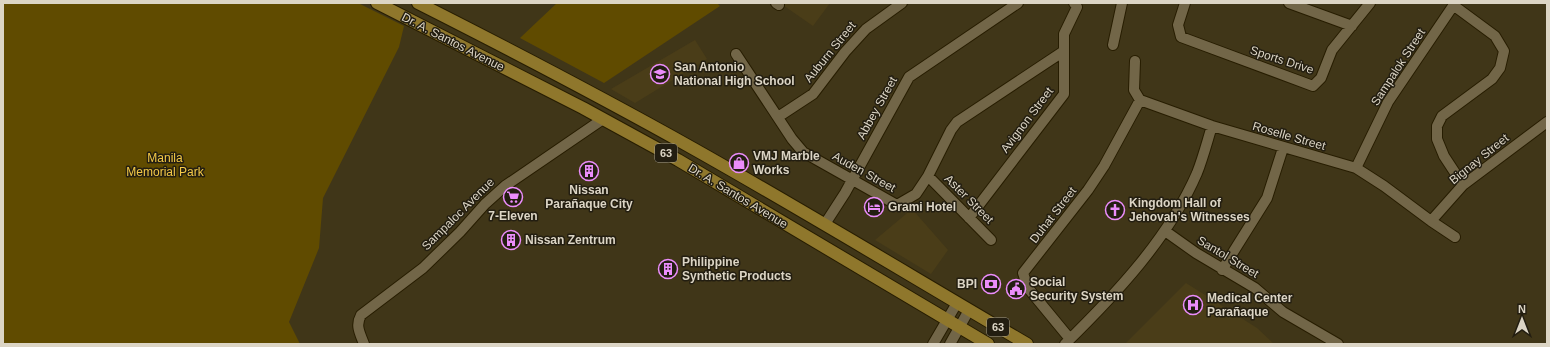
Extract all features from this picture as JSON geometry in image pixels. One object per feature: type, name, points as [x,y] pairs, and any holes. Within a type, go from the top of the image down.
[{"type":"main road","name":"Dr. A. Santos Avenue","points":[[377,3],[603,119],[678,160],[988,344]]},
{"type":"main road","name":"Dr. A. Santos Avenue","points":[[418,3],[610,103],[825,224],[1027,344]]},
{"type":"street","name":"Auburn Street","points":[[778,116],[813,94],[845,52],[866,29],[902,3]]},
{"type":"street","name":"Abbey Street","points":[[825,224],[852,180],[909,77],[1018,3]]},
{"type":"street","name":"Avignon Street","points":[[969,218],[1064,94],[1064,34],[1076,7],[1074,3]]},
{"type":"street","points":[[1114,45],[1122,3]]},
{"type":"street","name":"Sports Drive","points":[[1185,3],[1178,25],[1181,37],[1313,86],[1321,78],[1332,50],[1370,3]]},
{"type":"street","points":[[1289,3],[1352,26]]},
{"type":"street","points":[[1454,4],[1495,36],[1504,51],[1500,68],[1492,79],[1442,116],[1437,126],[1437,140],[1463,185]]},
{"type":"street","name":"Sampalok Street","points":[[1356,168],[1388,102],[1454,4]]},
{"type":"street","name":"Auden Street","points":[[736,54],[778,116],[792,140],[803,152],[897,205],[916,194],[928,176],[951,130],[957,122],[1064,51]]},
{"type":"street","points":[[1135,61],[1134,90],[1140,100]]},
{"type":"street","name":"Roselle Street","points":[[1140,100],[1212,126],[1283,148],[1356,168],[1384,186],[1430,221],[1455,237]]},
{"type":"street","name":"Duhat Street","points":[[1067,342],[1028,288],[1024,272],[1088,190],[1104,166],[1140,100]]},
{"type":"street","name":"Sampaloc Avenue","points":[[364,344],[357,321],[361,315],[423,268],[460,232],[485,204],[505,186],[603,119]]},
{"type":"street","name":"Bignay Street","points":[[1430,221],[1463,185],[1547,122]]},
{"type":"street","points":[[1067,342],[1118,289],[1165,231],[1197,173],[1212,126]]},
{"type":"street","points":[[1222,270],[1267,198],[1283,148]]},
{"type":"street","name":"Aster Street","points":[[928,176],[991,240]]},
{"type":"street","name":"Santol Street","points":[[1165,231],[1222,270],[1255,288],[1284,312],[1338,344]]},
{"type":"street","points":[[934,344],[946,320],[957,303]]},
{"type":"street","points":[[950,344],[969,310]]},
{"type":"shaded area","points":[[780,3],[830,3],[813,26]]},
{"type":"shaded area","name":"San Antonio National High School","points":[[695,40],[707,59],[635,103],[611,89]]},
{"type":"shaded area","points":[[912,209],[948,250],[931,274],[875,240]]},
{"type":"shaded area","name":"Medical Center Parañaque","points":[[1186,283],[1257,328],[1274,344],[1125,344]]},
{"type":"green space","name":"Manila Memorial Park","points":[[3,3],[358,3],[404,26],[399,47],[323,198],[319,248],[289,322],[300,344],[3,344]]},
{"type":"green space","points":[[557,3],[717,3],[720,6],[604,83],[520,38]]},
{"type":"place","name":"San Antonio National High School","points":[[660,74]]},
{"type":"place","name":"VMJ Marble Works","points":[[739,163]]},
{"type":"place","name":"Nissan Parañaque City","points":[[589,171]]},
{"type":"place","name":"7-Eleven","points":[[513,197]]},
{"type":"place","name":"Grami Hotel","points":[[874,207]]},
{"type":"place","name":"Kingdom Hall of Jehovah's Witnesses","points":[[1115,210]]},
{"type":"place","name":"Nissan Zentrum","points":[[511,240]]},
{"type":"place","name":"Philippine Synthetic Products","points":[[668,269]]},
{"type":"place","name":"BPI","points":[[991,284]]},
{"type":"place","name":"Social Security System","points":[[1016,289]]},
{"type":"place","name":"Medical Center Parañaque","points":[[1193,305]]}]
